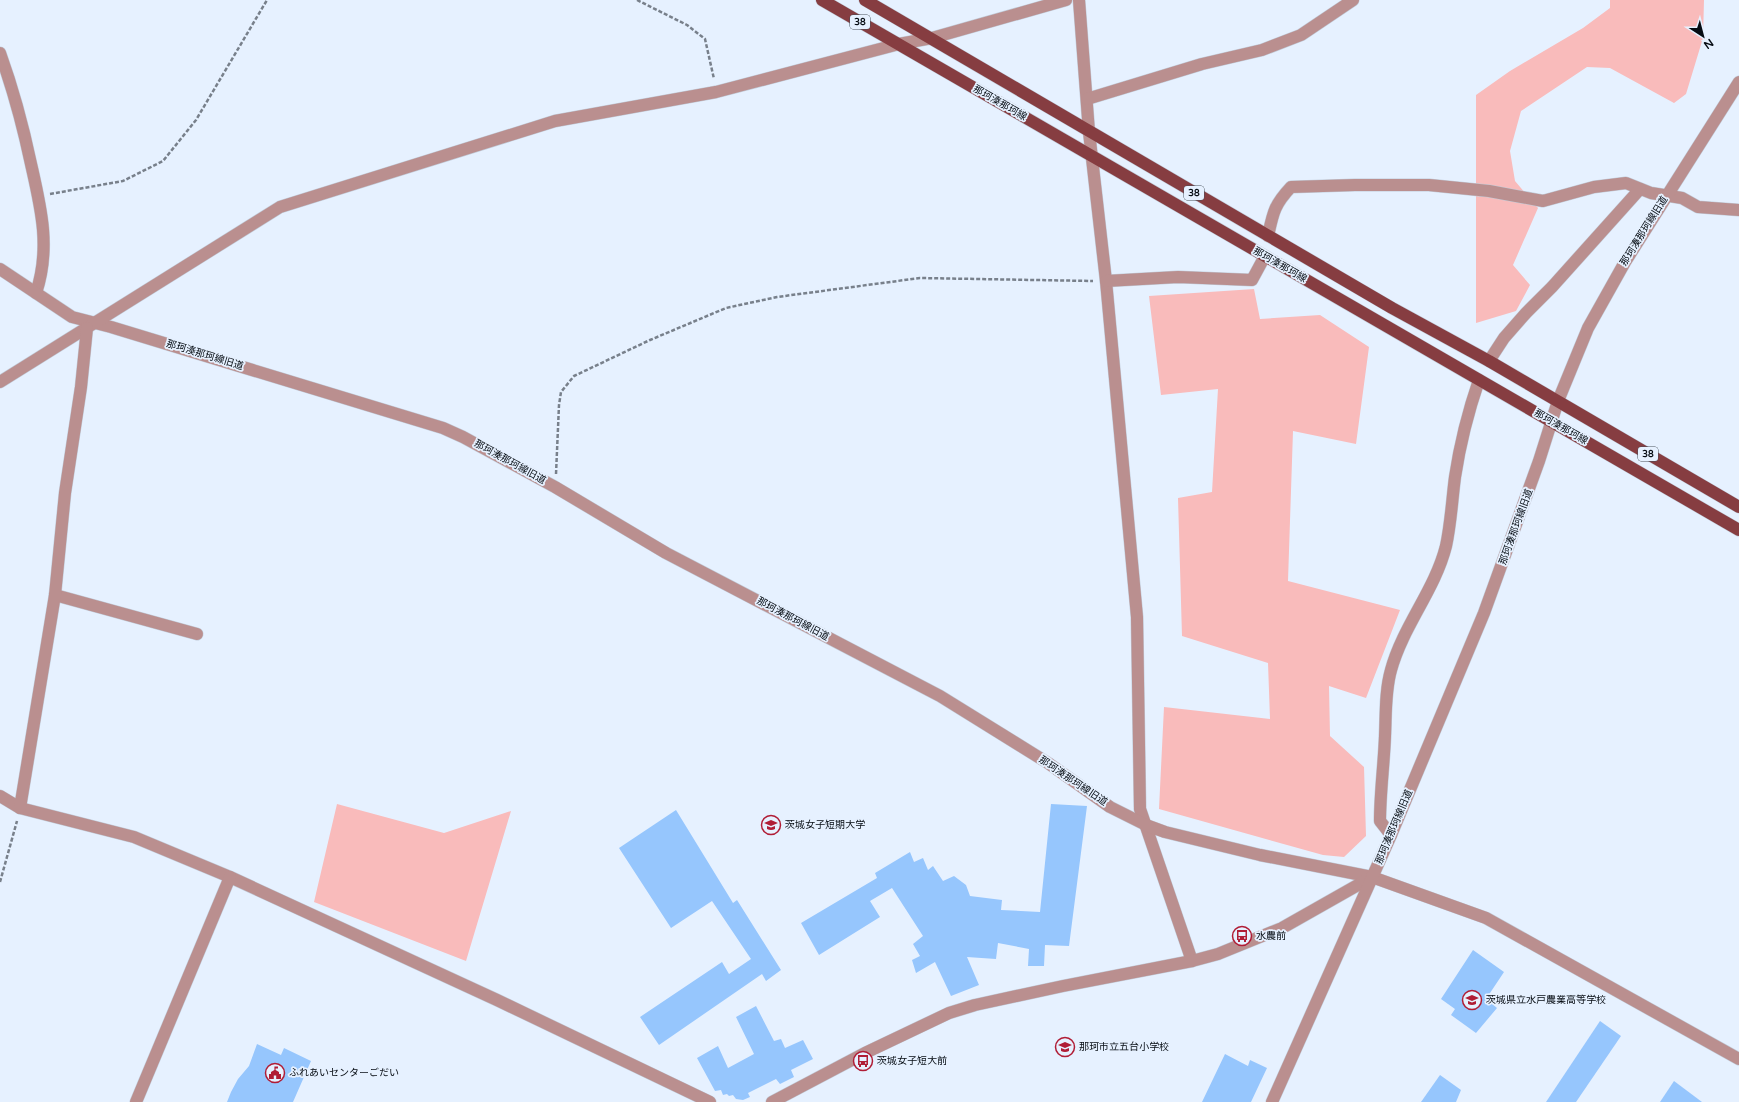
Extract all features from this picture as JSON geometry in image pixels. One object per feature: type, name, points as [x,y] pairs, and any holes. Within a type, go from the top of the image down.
[{"type":"main road","name":"那珂湊那珂線","points":[[822,0],[1739,530]]},
{"type":"main road","name":"那珂湊那珂線","points":[[865,0],[1392,308],[1489,361],[1739,507]]},
{"type":"street","points":[[0,382],[280,207],[555,121],[716,92],[899,44],[932,38],[1066,0]]},
{"type":"street","points":[[1079,0],[1089,132],[1106,281],[1137,617],[1140,809],[1192,961]]},
{"type":"street","points":[[1086,99],[1202,64],[1262,50],[1301,35],[1353,0]]},
{"type":"street","points":[[0,52],[22,122],[39,196],[44,240],[44,263],[36,293]]},
{"type":"street","name":"那珂湊那珂線旧道","points":[[0,269],[72,317],[92,325],[443,428],[463,437],[555,486],[666,553],[940,696],[1048,763],[1110,807],[1146,825],[1165,832],[1260,855],[1372,877],[1484,613],[1537,468],[1558,401],[1573,361],[1600,304],[1739,82]]},
{"type":"street","points":[[1268,236],[1272,213],[1279,200],[1291,187],[1429,185],[1489,191],[1542,201],[1594,186],[1626,183],[1651,193],[1682,198],[1698,207],[1739,210]]},
{"type":"street","points":[[1489,361],[1504,338],[1640,189]]},
{"type":"street","points":[[1106,281],[1178,277],[1252,280],[1265,256]]},
{"type":"street","points":[[20,808],[55,595],[65,493],[92,325]]},
{"type":"street","points":[[1390,835],[1380,821],[1380,814],[1386,698],[1391,670],[1405,633],[1435,576],[1446,547],[1455,476],[1463,433],[1479,380]]},
{"type":"street","points":[[55,595],[197,634]]},
{"type":"street","points":[[0,796],[20,808],[134,837],[230,877],[496,1000],[710,1102]]},
{"type":"street","points":[[136,1102],[230,877]]},
{"type":"street","points":[[1272,1102],[1372,877]]},
{"type":"street","points":[[772,1102],[865,1053],[949,1013],[1063,986],[1192,961],[1250,942],[1282,928],[1372,877],[1486,918],[1739,1059]]},
{"type":"path","points":[[39,196],[123,181],[162,161],[196,120],[267,0]]},
{"type":"path","points":[[637,0],[687,25],[705,39],[716,92]]},
{"type":"path","points":[[555,486],[558,405],[561,392],[574,376],[650,340],[726,308],[777,297],[920,278],[1106,281]]},
{"type":"path","points":[[0,882],[20,808]]},
{"type":"shaded area","points":[[1610,0],[1704,0],[1703,38],[1686,94],[1674,103],[1610,68],[1587,67],[1521,111],[1510,151],[1515,181],[1538,208],[1513,265],[1530,285],[1516,311],[1476,323],[1476,95],[1510,71],[1583,28],[1610,8]]},
{"type":"shaded area","points":[[1254,289],[1260,319],[1320,315],[1369,347],[1356,444],[1293,431],[1288,581],[1400,610],[1366,698],[1329,686],[1330,736],[1364,767],[1366,836],[1344,857],[1323,855],[1159,809],[1164,707],[1270,719],[1268,663],[1182,636],[1178,498],[1212,492],[1218,389],[1161,395],[1149,296]]},
{"type":"shaded area","points":[[337,804],[444,833],[511,811],[466,961],[314,902]]},
{"type":"building","points":[[1051,804],[1087,806],[1069,946],[1045,945],[1044,966],[1028,966],[1029,949],[998,943],[996,959],[967,957],[979,985],[951,996],[935,962],[916,973],[912,960],[920,956],[913,944],[923,936],[892,888],[870,901],[880,917],[819,955],[801,923],[877,878],[875,873],[910,852],[914,862],[923,858],[928,870],[933,866],[943,881],[954,876],[966,885],[970,896],[1002,900],[1001,910],[1040,912]]},
{"type":"building","points":[[676,810],[733,903],[737,900],[781,970],[766,981],[762,974],[659,1045],[640,1017],[722,962],[729,974],[751,959],[712,901],[671,928],[619,848]]},
{"type":"building","points":[[1473,950],[1504,972],[1486,999],[1497,1008],[1476,1033],[1451,1015],[1455,1009],[1441,999]]},
{"type":"building","points":[[756,1006],[774,1041],[781,1039],[785,1048],[803,1040],[813,1059],[791,1070],[794,1077],[780,1084],[776,1079],[748,1093],[750,1097],[743,1100],[736,1099],[733,1095],[723,1095],[721,1090],[715,1091],[697,1058],[718,1046],[728,1068],[754,1054],[736,1017]]},
{"type":"building","points":[[1600,1021],[1621,1036],[1576,1102],[1546,1102]]},
{"type":"building","name":"ふれあいセンターごだい","points":[[257,1044],[281,1055],[284,1048],[311,1061],[293,1102],[227,1102],[238,1079],[249,1066]]},
{"type":"building","points":[[1225,1054],[1248,1066],[1250,1060],[1267,1068],[1251,1102],[1202,1102]]},
{"type":"building","points":[[1440,1075],[1461,1090],[1456,1102],[1421,1102]]},
{"type":"building","points":[[1674,1081],[1702,1102],[1660,1102]]},
{"type":"place","name":"茨城女子短期大学","points":[[771,825]]},
{"type":"place","name":"水農前","points":[[1242,936]]},
{"type":"place","name":"茨城県立水戸農業高等学校","points":[[1472,1000]]},
{"type":"place","name":"那珂市立五台小学校","points":[[1065,1047]]},
{"type":"place","name":"茨城女子短大前","points":[[863,1061]]},
{"type":"place","name":"ふれあいセンターごだい","points":[[275,1073]]}]
